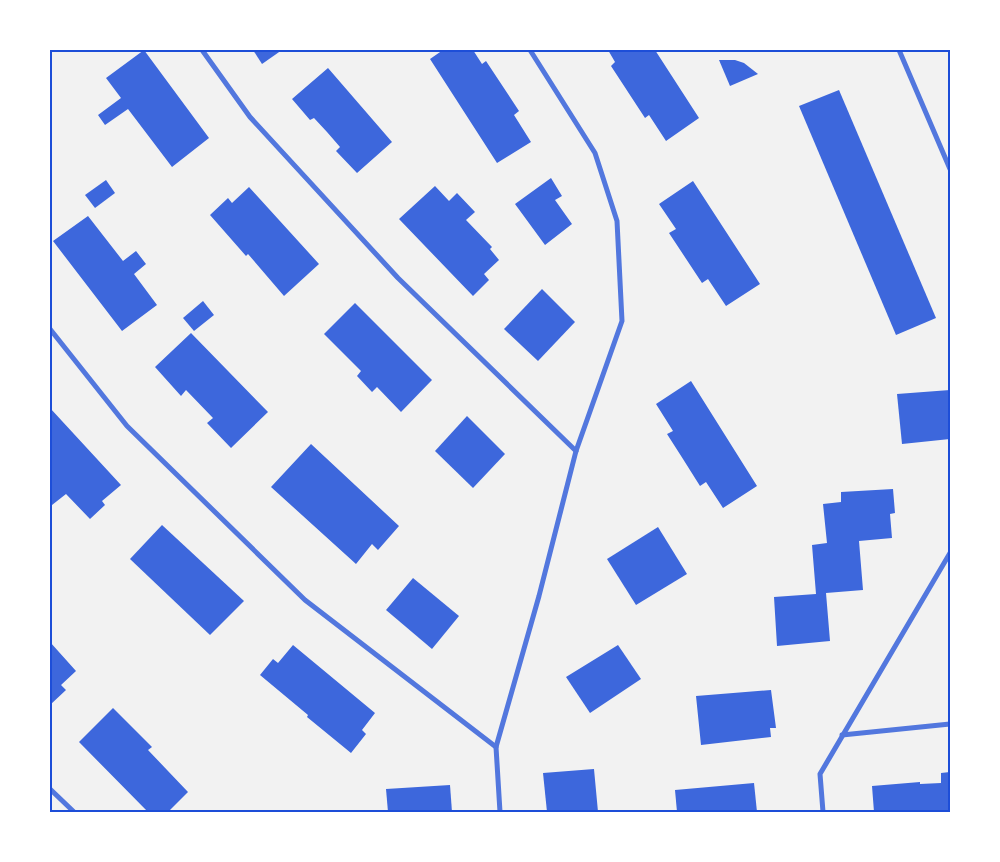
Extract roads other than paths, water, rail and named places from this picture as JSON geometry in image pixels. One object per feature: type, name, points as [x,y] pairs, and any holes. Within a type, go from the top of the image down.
[{"type":"street","points":[[202,50],[250,117],[398,278],[576,451]]},
{"type":"street","points":[[500,812],[496,747],[539,596],[576,451],[622,321],[617,221],[595,154],[530,50]]},
{"type":"street","points":[[899,50],[950,169]]},
{"type":"street","points":[[50,329],[127,426],[305,600],[496,747]]},
{"type":"street","points":[[823,812],[820,774],[950,554]]},
{"type":"street","points":[[842,735],[950,724]]},
{"type":"street","points":[[50,789],[74,812]]}]
